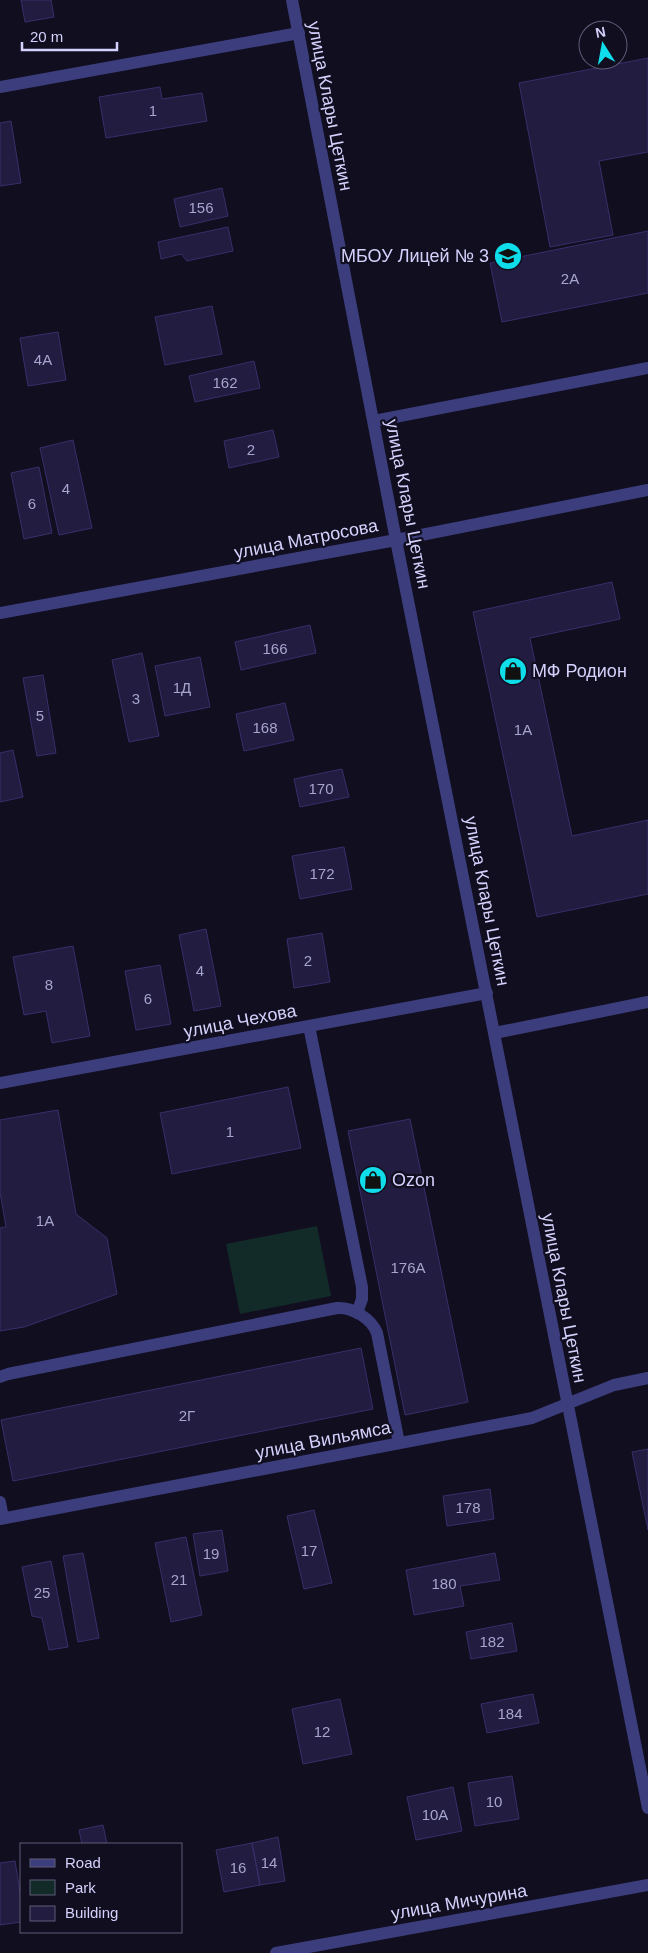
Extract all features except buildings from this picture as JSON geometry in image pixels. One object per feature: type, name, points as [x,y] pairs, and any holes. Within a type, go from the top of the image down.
[{"type":"street","name":"улица Клары Цеткин","points":[[292,0],[396,540],[648,1808]]},
{"type":"street","points":[[0,87],[298,33]]},
{"type":"street","points":[[374,421],[648,368]]},
{"type":"street","name":"улица Матросова","points":[[0,614],[396,540],[648,490]]},
{"type":"street","name":"улица Чехова","points":[[0,1084],[487,993]]},
{"type":"street","points":[[495,1033],[648,1002]]},
{"type":"street","points":[[309,1026],[362,1286],[362,1299],[357,1313]]},
{"type":"street","points":[[0,1377],[336,1308],[345,1308],[357,1313],[374,1326],[377,1333],[399,1443]]},
{"type":"street","name":"улица Вильямса","points":[[2,1519],[532,1418],[614,1385],[648,1378]]},
{"type":"street","points":[[0,1502],[2,1519]]},
{"type":"street","name":"улица Мичурина","points":[[276,1953],[648,1885]]},
{"type":"green space","points":[[317,1226],[331,1296],[240,1314],[226,1244]]},
{"type":"place","name":"МБОУ Лицей № 3","points":[[508,256]]},
{"type":"place","name":"МФ Родион","points":[[513,671]]},
{"type":"place","name":"Ozon","points":[[373,1180]]}]
